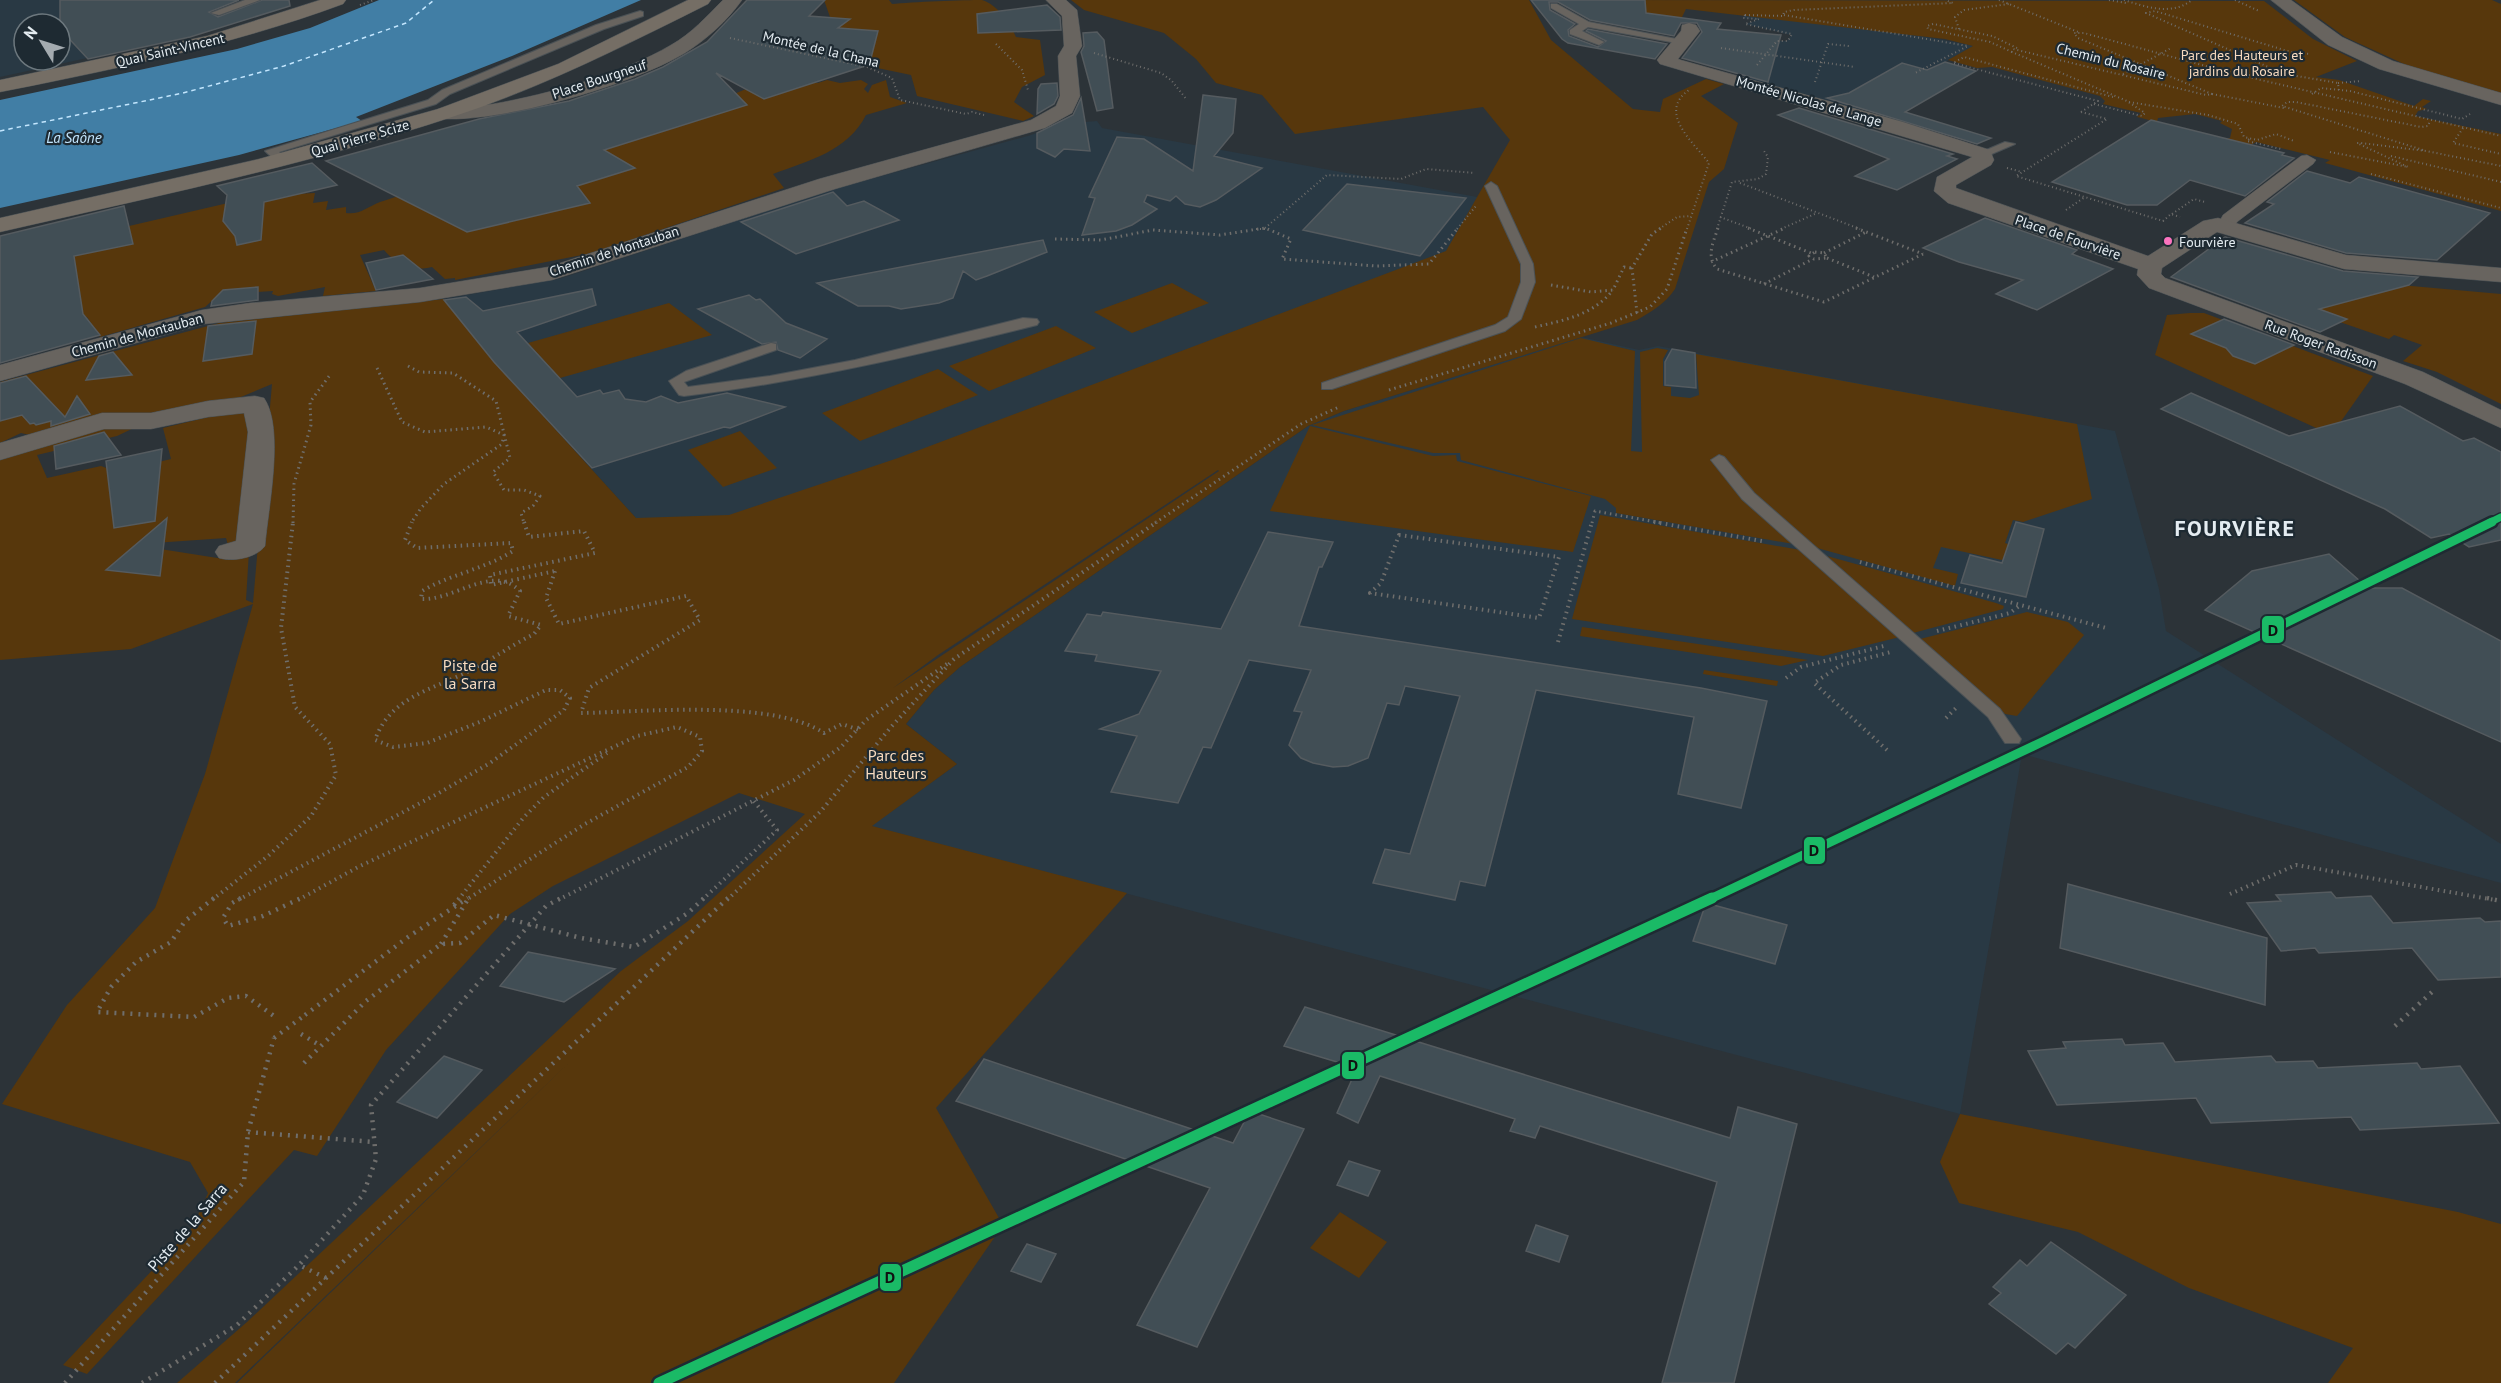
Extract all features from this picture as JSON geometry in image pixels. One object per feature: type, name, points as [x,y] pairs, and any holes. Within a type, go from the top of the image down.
[{"type":"main road","name":"Quai Saint-Vincent","points":[[0,86],[227,37],[280,22],[337,0]]},
{"type":"main road","name":"Quai Pierre Scize","points":[[0,225],[281,160],[445,113],[565,68],[702,0]]},
{"type":"street","name":"Place Bourgneuf","points":[[445,113],[458,116],[493,110],[605,79],[651,63],[697,36],[733,0]]},
{"type":"street","name":"Chemin de Montauban","points":[[0,373],[202,316],[420,295],[552,273],[785,197],[1038,124],[1067,106],[1070,96],[1067,56],[1073,46],[1071,14],[1055,0]]},
{"type":"street","points":[[2280,0],[2335,41],[2386,65],[2501,99]]},
{"type":"street","name":"Montée Nicolas de Lange","points":[[1685,35],[1667,60],[1674,64],[1896,126],[1983,157]]},
{"type":"street","name":"Place de Fourvière","points":[[1983,157],[1946,182],[1945,191],[1956,198],[2151,265]]},
{"type":"street","points":[[2231,227],[2229,220],[2307,160]]},
{"type":"street","points":[[2151,265],[2211,226],[2231,227],[2344,262],[2501,275]]},
{"type":"street","name":"Rue Roger Radisson","points":[[2151,265],[2149,275],[2157,283],[2414,378],[2501,420]]},
{"type":"street","points":[[0,452],[102,421],[151,421],[208,409],[255,404],[262,432],[250,546],[230,552]]},
{"type":"lane","points":[[216,13],[255,0]]},
{"type":"lane","points":[[1554,6],[1586,24],[1685,35]]},
{"type":"lane","points":[[281,160],[271,151],[432,102],[446,92],[600,27],[640,14]]},
{"type":"lane","points":[[1586,24],[1574,32],[1599,42]]},
{"type":"lane","points":[[1983,157],[2009,144]]},
{"type":"lane","points":[[1326,386],[1500,328],[1514,318],[1528,282],[1527,264],[1491,186]]},
{"type":"lane","points":[[771,347],[676,381],[684,392],[746,386],[895,356],[1023,322],[1032,322]]},
{"type":"lane","points":[[1719,460],[1748,496],[1813,550],[1994,712],[2012,739]]},
{"type":"path","points":[[1784,15],[1794,10],[1953,3],[1945,0]]},
{"type":"path","points":[[1999,0],[2078,32]]},
{"type":"path","points":[[2109,0],[2136,4]]},
{"type":"path","points":[[2124,0],[2294,53],[2320,52]]},
{"type":"path","points":[[2131,0],[2143,6]]},
{"type":"path","points":[[2192,0],[2181,7],[2146,13],[2272,67],[2275,70],[2272,72],[2338,83],[2364,80]]},
{"type":"path","points":[[1959,29],[1955,17],[1964,10],[2010,4]]},
{"type":"path","points":[[1754,68],[1777,41],[1788,41],[1792,34],[1745,24],[1758,19],[1743,18],[1745,15],[1784,15],[1968,46],[1916,73]]},
{"type":"path","name":"Chemin du Rosaire","points":[[2094,104],[2142,116],[2145,114],[2127,101],[1990,42],[1928,29],[1927,26],[1933,24],[1992,36],[2019,48],[2193,93],[2212,94]]},
{"type":"path","name":"Chemin du Rosaire","points":[[2212,94],[2073,35],[2078,32],[2239,75],[2265,75],[2272,72]]},
{"type":"path","name":"Montée de la Chana","points":[[727,38],[867,67],[892,78],[900,100],[992,117]]},
{"type":"path","points":[[996,44],[1007,51],[1024,72],[1028,90]]},
{"type":"path","points":[[1814,85],[1828,44],[1849,46]]},
{"type":"path","points":[[1721,48],[1855,67]]},
{"type":"path","points":[[2012,52],[2019,48]]},
{"type":"path","points":[[2123,74],[2171,48]]},
{"type":"path","points":[[1070,52],[1088,51],[1161,73],[1171,80],[1187,99]]},
{"type":"path","points":[[2163,220],[2016,176],[2107,119],[2081,112],[2098,100],[1953,63],[1965,57],[2127,101],[2208,115],[2238,124],[2244,136],[2257,140],[2276,134],[2297,141]]},
{"type":"path","points":[[2239,75],[2312,94],[2501,136]]},
{"type":"path","points":[[2338,83],[2339,92]]},
{"type":"path","points":[[2312,94],[2321,88],[2339,92],[2350,91],[2462,119],[2478,108]]},
{"type":"path","points":[[2212,94],[2285,108],[2426,151]]},
{"type":"path","points":[[1381,393],[1574,334],[1650,307],[1667,289],[1709,163],[1679,128],[1675,102]]},
{"type":"path","points":[[2285,108],[2282,106],[2283,103],[2296,102],[2421,127],[2428,126],[2430,121]]},
{"type":"path","points":[[2416,108],[2421,104]]},
{"type":"path","points":[[2463,128],[2453,143],[2501,154]]},
{"type":"path","points":[[2250,138],[2247,141],[2253,142]]},
{"type":"path","points":[[2330,152],[2409,167],[2357,143],[2426,151],[2501,166]]},
{"type":"path","points":[[1737,182],[1923,254],[1824,303],[1717,269],[1711,262],[1710,254],[1732,182],[1758,179],[1766,174],[1768,157],[1764,151]]},
{"type":"path","points":[[2384,155],[2501,182]]},
{"type":"path","points":[[1055,239],[1101,240],[1153,230],[1221,235],[1265,228],[1327,175],[1401,179],[1426,169],[1476,173],[1491,186],[1429,264],[1376,266],[1282,259],[1290,239],[1265,228]]},
{"type":"path","points":[[2011,169],[2022,172]]},
{"type":"path","points":[[2371,174],[2501,208]]},
{"type":"path","points":[[2057,216],[2085,197]]},
{"type":"path","points":[[1711,262],[1818,213]]},
{"type":"path","points":[[1637,313],[1632,268],[1652,234],[1677,217],[1690,216]]},
{"type":"path","points":[[1720,217],[1811,252],[1824,253],[1866,232]]},
{"type":"path","points":[[1811,252],[1809,256],[1814,259]]},
{"type":"path","points":[[1824,253],[1827,258]]},
{"type":"path","points":[[1764,284],[1814,259],[1827,258],[1875,277]]},
{"type":"path","points":[[1500,328],[1535,327],[1579,315],[1603,305],[1624,267],[1632,268]]},
{"type":"path","points":[[1528,282],[1591,292],[1613,290]]},
{"type":"path","points":[[408,366],[418,372],[453,373],[496,401],[510,458],[493,472],[504,490],[524,490],[540,496],[533,506],[521,513],[529,537],[584,531],[594,552],[490,575],[490,580]]},
{"type":"path","points":[[377,368],[402,422],[424,432],[480,427],[497,429],[504,435],[502,444],[455,474],[431,495],[408,529],[405,540],[417,548],[511,543],[513,551],[503,559],[437,581],[422,591],[421,599],[432,602],[490,580],[504,578],[511,581],[555,571],[546,598],[559,624],[686,596],[700,620],[589,688],[581,713],[736,710],[809,723],[824,733],[842,724],[860,730]]},
{"type":"path","points":[[274,1016],[246,996],[228,998],[194,1017],[97,1012],[111,987],[136,963],[171,942],[185,921],[268,856],[311,816],[336,775],[330,744],[295,707],[281,627],[293,534],[294,484],[311,425],[310,402],[330,375]]},
{"type":"path","points":[[142,1383],[173,1361],[217,1339],[280,1286],[363,1195],[376,1160],[371,1105],[546,906],[794,780],[860,730],[867,720],[954,659],[1301,424],[1348,404]]},
{"type":"path","points":[[1558,642],[1595,511],[1767,542]]},
{"type":"path","points":[[1399,535],[1559,557],[1539,618],[1395,596],[1370,593],[1381,583],[1399,535]]},
{"type":"path","points":[[1813,550],[2106,628]]},
{"type":"path","name":"Piste de la Sarra","points":[[65,1383],[244,1182],[248,1132],[274,1038],[408,937],[585,824],[688,767],[702,751],[700,737],[677,727],[637,736],[360,866],[262,917],[228,927],[223,918],[232,903],[439,793],[490,763],[564,710],[570,698],[560,690],[546,690],[482,721],[427,743],[393,747],[375,740],[378,726],[391,710],[534,634],[540,625],[532,621],[519,622],[508,616],[520,591],[511,581]]},
{"type":"path","points":[[1887,750],[1815,683],[1841,665],[1893,651]]},
{"type":"path","points":[[215,1383],[821,811],[891,728],[954,659]]},
{"type":"path","points":[[1786,678],[1801,667],[1814,664]]},
{"type":"path","points":[[1946,718],[1958,705],[1963,704]]},
{"type":"path","points":[[450,910],[524,817],[544,797],[578,775],[610,749]]},
{"type":"path","points":[[441,944],[460,943],[494,915],[529,925],[634,947],[688,913],[777,830],[753,800]]},
{"type":"path","points":[[2230,894],[2296,865],[2501,901]]},
{"type":"path","points":[[304,1063],[366,1001],[441,944],[469,898]]},
{"type":"path","points":[[2395,1026],[2433,991]]},
{"type":"path","points":[[302,1034],[321,1046]]},
{"type":"path","points":[[248,1132],[375,1142]]},
{"type":"path","points":[[299,1265],[326,1278]]},
{"type":"shaded area","points":[[0,0],[154,0],[211,31],[72,61],[72,12],[12,12],[12,72],[23,72],[0,77]]},
{"type":"shaded area","points":[[1745,15],[1907,33],[1974,46],[1917,74],[1856,110],[1742,77],[1755,69],[1777,41],[1787,41],[1791,35],[1745,24],[1758,20],[1743,18]]},
{"type":"shaded area","points":[[1097,121],[1102,128],[1510,203],[1514,266],[789,641],[636,518],[494,362],[444,299],[559,279],[831,190],[1031,135],[1060,124]]},
{"type":"shaded area","points":[[1581,337],[1639,350],[1658,346],[2115,431],[2159,589],[2166,631],[2501,844],[2501,883],[2022,754],[1960,1114],[871,826],[957,764],[906,724],[934,690],[960,667],[1308,426],[1344,411]]},
{"type":"green space","points":[[824,0],[889,0],[892,4],[974,0],[988,2],[1003,15],[1016,37],[1040,40],[1045,75],[1022,87],[1014,102],[1034,116],[1023,121],[917,96],[911,75],[863,65],[830,17]]},
{"type":"green space","name":"Parc des Hauteurs","points":[[1071,0],[1529,0],[1551,40],[1633,109],[1660,112],[1663,99],[1706,79],[1724,84],[1701,96],[1738,123],[1724,169],[1709,182],[1675,289],[1658,307],[1637,320],[1344,411],[1308,426],[960,667],[934,690],[906,724],[957,764],[872,826],[1127,893],[936,1108],[1003,1225],[894,1383],[237,1383],[578,1054],[235,1383],[177,1383],[247,1322],[621,971],[688,921],[805,814],[739,793],[553,886],[510,914],[386,1050],[317,1156],[294,1150],[87,1374],[63,1365],[192,1228],[208,1193],[190,1162],[2,1104],[67,1005],[155,908],[205,774],[253,604],[131,649],[0,660],[0,460],[102,426],[136,427],[117,436],[37,455],[47,478],[101,466],[117,472],[171,459],[163,428],[250,407],[240,540],[228,545],[226,538],[154,543],[154,548],[230,560],[249,551],[246,600],[253,603],[272,384],[236,399],[34,436],[21,433],[0,443],[0,382],[219,323],[444,299],[494,362],[636,518],[729,515],[898,458],[1446,251],[1510,140],[1483,107],[1295,134],[1262,95],[1216,83],[1196,59],[1164,33],[1084,10]],"holes":[[[1219,471],[893,688],[938,655]]]},
{"type":"green space","name":"Parc des Hauteurs et jardins du Rosaire","points":[[1570,0],[2264,1],[2313,39],[2357,61],[2316,77],[2339,80],[2414,106],[2423,99],[2431,101],[2422,107],[2427,109],[2418,111],[2415,116],[2501,134],[2501,211],[2325,163],[2330,160],[2256,142],[2247,147],[2221,140],[2230,138],[2232,129],[2220,123],[2222,121],[2195,114],[2158,118],[2157,122],[2137,117],[2141,113],[2103,104],[2105,101],[2100,96],[1992,67],[1977,68],[1948,60],[1973,46],[1945,39],[1686,9],[1678,25]]},
{"type":"green space","points":[[2294,0],[2492,0],[2501,4],[2501,94],[2415,69],[2345,37]]},
{"type":"green space","points":[[775,77],[818,83],[827,80],[840,83],[861,80],[868,84],[864,89],[868,93],[872,85],[886,80],[890,97],[907,103],[866,115],[849,138],[838,146],[813,159],[773,174],[784,188],[592,253],[455,280],[455,278],[445,279],[432,267],[419,268],[406,265],[393,259],[384,250],[360,255],[376,291],[323,296],[325,287],[278,296],[272,294],[273,291],[257,292],[258,287],[224,290],[205,307],[100,337],[87,317],[17,337],[0,256],[258,196],[315,193],[313,203],[328,201],[326,210],[346,207],[346,213],[351,213],[427,189],[478,181],[509,180],[691,112]]},
{"type":"green space","points":[[2252,261],[2389,290],[2395,289],[2395,286],[2389,284],[2501,294],[2501,404],[2437,372],[2403,361],[2422,345],[2394,335],[2389,339],[2334,320]]},
{"type":"green space","points":[[1172,283],[1209,303],[1132,333],[1094,312]]},
{"type":"green space","points":[[669,303],[712,335],[560,378],[528,343]]},
{"type":"green space","points":[[2204,313],[2373,376],[2337,427],[2325,432],[2155,355],[2167,315]]},
{"type":"green space","points":[[1056,326],[1096,348],[989,391],[949,366]]},
{"type":"green space","points":[[1581,338],[1635,351],[1631,451],[1642,452],[1640,352],[1657,348],[1668,350],[1663,359],[1663,386],[1671,387],[1671,396],[1690,398],[1699,395],[1696,354],[2077,424],[2092,499],[2023,522],[2013,520],[2005,543],[2014,546],[2002,560],[1941,547],[1933,568],[1958,574],[1955,586],[1817,548],[1759,500],[1722,456],[1711,459],[1739,495],[1799,545],[1616,513],[1616,508],[1605,499],[1461,460],[1460,453],[1433,453],[1312,425]]},
{"type":"green space","points":[[938,369],[978,395],[860,441],[822,413]]},
{"type":"green space","points":[[1310,426],[1433,456],[1456,455],[1457,461],[1591,496],[1573,552],[1270,511]]},
{"type":"green space","points":[[740,431],[777,468],[723,487],[688,450]]},
{"type":"green space","points":[[1600,515],[1806,551],[1900,637],[1823,656],[1572,619]]},
{"type":"green space","points":[[1827,556],[2004,606],[2003,609],[1913,633]]},
{"type":"green space","points":[[2027,612],[2068,622],[2084,635],[2017,716],[2005,714],[1920,639]]},
{"type":"green space","points":[[1582,627],[1808,660],[1781,666],[1580,636]]},
{"type":"green space","points":[[1704,670],[1778,681],[1777,686],[1703,674]]},
{"type":"green space","points":[[1960,1114],[2458,1212],[2501,1224],[2501,1383],[2328,1383],[2353,1348],[2189,1288],[2078,1232],[1959,1203],[1940,1162]]},
{"type":"green space","points":[[1340,1212],[1387,1242],[1359,1278],[1310,1248]]},
{"type":"water","name":"La Saône","points":[[379,0],[641,0],[512,56],[356,117],[362,121],[239,155],[0,208],[0,100],[237,49],[310,28]]},
{"type":"building","points":[[60,0],[239,0],[209,12],[218,17],[262,0],[289,0],[290,6],[190,37],[88,59],[72,42],[72,12],[60,12]]},
{"type":"building","points":[[747,0],[825,0],[809,16],[850,19],[838,28],[878,31],[870,62],[865,66],[764,99],[716,73],[747,105],[604,150],[635,168],[577,186],[590,203],[467,232],[326,161],[479,119],[569,101],[635,79],[663,67],[707,42]]},
{"type":"building","points":[[1531,0],[1645,0],[1646,13],[1721,23],[1717,29],[1781,35],[1768,82],[1682,58],[1702,32],[1697,23],[1681,23],[1674,36],[1590,20],[1558,2],[1549,2],[1550,10],[1575,24],[1568,30],[1569,36],[1598,47],[1606,41],[1586,31],[1588,29],[1667,44],[1655,59],[1568,43],[1562,39]]},
{"type":"building","points":[[1047,5],[1060,17],[1061,30],[978,33],[977,14]]},
{"type":"building","points":[[1097,32],[1104,40],[1113,108],[1097,111],[1081,52],[1084,46],[1083,33]]},
{"type":"building","points":[[1945,62],[1976,71],[1905,112],[1991,138],[1977,144],[1827,98],[1849,93],[1902,63],[1927,70]]},
{"type":"building","points":[[1057,83],[1058,96],[1054,104],[1037,114],[1038,89],[1041,84]]},
{"type":"building","points":[[1203,95],[1236,99],[1233,133],[1214,156],[1262,168],[1216,200],[1200,207],[1185,204],[1176,196],[1170,201],[1147,195],[1144,202],[1157,209],[1132,225],[1116,231],[1082,235],[1095,198],[1089,197],[1117,137],[1144,139],[1193,171]]},
{"type":"building","points":[[1081,98],[1090,151],[1064,149],[1055,157],[1037,148],[1037,133],[1073,115]]},
{"type":"building","points":[[1799,108],[1953,154],[1947,156],[1957,159],[1897,190],[1855,176],[1889,159],[1778,115]]},
{"type":"building","points":[[2151,120],[2284,153],[2282,155],[2294,158],[2245,196],[2190,180],[2157,205],[2127,205],[2052,182]]},
{"type":"building","points":[[312,163],[337,185],[264,202],[261,240],[237,245],[235,236],[223,221],[227,195],[217,186]]},
{"type":"building","points":[[2307,171],[2350,183],[2359,177],[2490,213],[2437,260],[2346,253],[2245,223],[2274,204],[2267,202]]},
{"type":"building","points":[[1347,184],[1466,198],[1420,256],[1303,230]]},
{"type":"building","points":[[833,192],[847,206],[864,201],[899,220],[796,254],[741,222]]},
{"type":"building","points":[[124,206],[133,244],[74,256],[83,314],[100,335],[0,363],[0,236]]},
{"type":"building","points":[[1985,218],[2077,250],[2072,254],[2113,269],[2037,310],[1996,294],[2023,280],[1959,262],[1923,248]]},
{"type":"building","points":[[2225,237],[2343,271],[2418,277],[2409,285],[2319,309],[2347,319],[2320,332],[2171,277]]},
{"type":"building","points":[[1043,240],[1047,252],[987,276],[976,280],[963,271],[953,298],[939,303],[901,309],[889,306],[858,306],[817,283]]},
{"type":"building","points":[[403,255],[433,279],[376,290],[366,263]]},
{"type":"building","points":[[258,287],[258,300],[211,306],[212,301],[223,290]]},
{"type":"building","points":[[592,289],[596,305],[517,332],[577,397],[600,390],[603,394],[619,390],[625,399],[646,402],[661,396],[678,403],[727,393],[785,407],[730,428],[724,427],[592,468],[494,362],[444,300],[466,297],[483,311]]},
{"type":"building","points":[[749,295],[756,300],[760,299],[786,323],[827,339],[800,358],[778,350],[776,342],[762,344],[698,309]]},
{"type":"building","points":[[2224,319],[2294,345],[2255,364],[2233,356],[2226,348],[2191,334]]},
{"type":"building","points":[[256,321],[252,354],[203,361],[208,326]]},
{"type":"building","points":[[1672,349],[1695,353],[1696,388],[1665,385],[1665,362]]},
{"type":"building","points":[[113,352],[132,375],[86,380],[99,356]]},
{"type":"building","points":[[26,376],[65,417],[77,396],[90,414],[51,426],[51,421],[36,425],[30,424],[22,415],[0,421],[0,383]]},
{"type":"building","points":[[2191,393],[2289,436],[2400,406],[2463,441],[2474,438],[2501,452],[2501,540],[2469,547],[2449,534],[2431,538],[2385,509],[2161,409]]},
{"type":"building","points":[[104,432],[121,455],[56,469],[54,446]]},
{"type":"building","points":[[162,449],[155,521],[114,528],[106,461]]},
{"type":"building","points":[[167,518],[160,576],[106,570]]},
{"type":"building","points":[[2016,522],[2044,529],[2026,597],[1961,583],[1970,555],[2002,563]]},
{"type":"building","points":[[1268,532],[1333,542],[1322,567],[1319,567],[1299,626],[1701,688],[1767,701],[1741,808],[1678,794],[1694,717],[1536,690],[1485,886],[1460,881],[1455,900],[1373,883],[1385,849],[1410,854],[1460,696],[1405,686],[1399,705],[1387,703],[1368,758],[1348,766],[1333,767],[1301,758],[1289,745],[1302,712],[1294,711],[1311,670],[1249,660],[1211,748],[1203,747],[1178,803],[1111,792],[1137,736],[1100,729],[1139,714],[1161,671],[1095,661],[1097,655],[1065,651],[1087,614],[1101,616],[1103,612],[1221,629]]},
{"type":"building","points":[[2329,554],[2368,588],[2402,588],[2501,641],[2501,742],[2205,610],[2252,571]]},
{"type":"building","points":[[2068,884],[2267,938],[2265,1005],[2060,948]]},
{"type":"building","points":[[2331,892],[2336,898],[2371,896],[2393,923],[2480,918],[2485,922],[2501,921],[2501,977],[2438,980],[2412,948],[2319,953],[2315,948],[2281,951],[2247,903],[2281,901],[2276,895]]},
{"type":"building","points":[[1706,903],[1787,925],[1775,964],[1693,941]]},
{"type":"building","points":[[528,952],[615,969],[564,1002],[500,986]]},
{"type":"building","points":[[1305,1007],[1730,1138],[1738,1107],[1797,1124],[1734,1383],[1662,1383],[1717,1182],[1540,1126],[1535,1138],[1510,1131],[1515,1119],[1380,1076],[1358,1123],[1337,1113],[1357,1068],[1284,1046]]},
{"type":"building","points":[[2122,1039],[2125,1045],[2163,1043],[2175,1062],[2271,1056],[2276,1062],[2313,1061],[2318,1068],[2417,1063],[2421,1069],[2460,1066],[2499,1123],[2360,1130],[2351,1117],[2211,1123],[2196,1098],[2057,1105],[2028,1051],[2066,1048],[2063,1042]]},
{"type":"building","points":[[444,1056],[482,1070],[437,1118],[397,1102]]},
{"type":"building","points":[[984,1059],[1233,1143],[1250,1111],[1304,1129],[1197,1347],[1137,1325],[1210,1188],[956,1101]]},
{"type":"building","points":[[1349,1161],[1380,1171],[1368,1196],[1337,1185]]},
{"type":"building","points":[[1536,1225],[1568,1236],[1559,1262],[1526,1251]]},
{"type":"building","points":[[2051,1242],[2126,1295],[2075,1348],[2068,1343],[2056,1354],[1989,1304],[2001,1293],[1993,1287],[2020,1260],[2027,1266]]},
{"type":"building","points":[[1027,1244],[1056,1254],[1041,1282],[1011,1271]]},
{"type":"ferry route","points":[[0,131],[183,93],[284,66],[406,23],[434,0]]},
{"type":"transit line","name":"D","points":[[659,1383],[1353,1065],[1814,850],[2044,741],[2501,517]]},
{"type":"place","name":"Fourvière","points":[[2168,241]]},
{"type":"district","name":"FOURVIÈRE","points":[[2235,528]]}]
